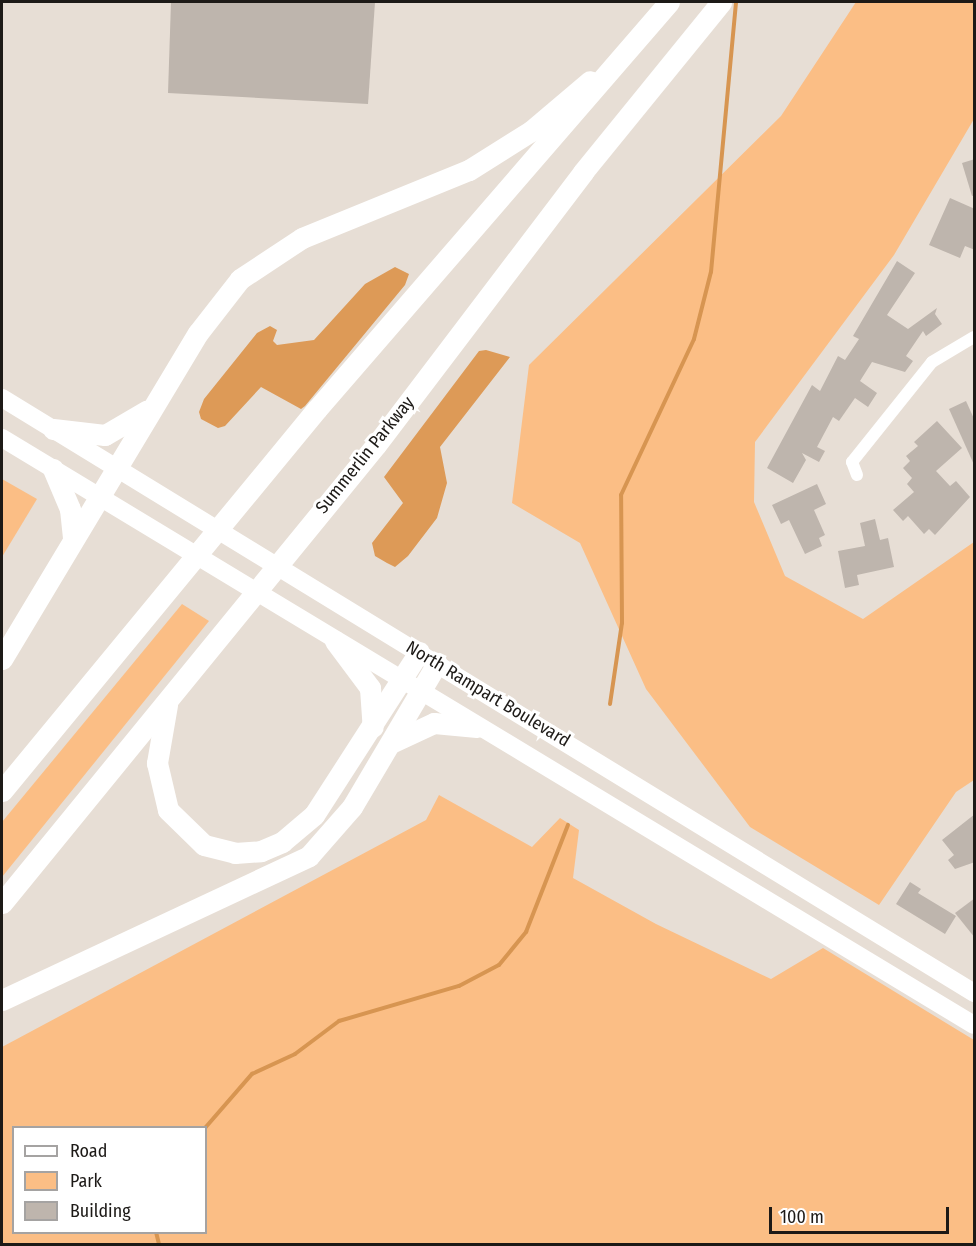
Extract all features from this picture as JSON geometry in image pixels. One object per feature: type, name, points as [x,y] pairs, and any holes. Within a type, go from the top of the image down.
[{"type":"highway","points":[[2,790],[233,509],[669,2]]},
{"type":"highway","name":"Summerlin Parkway","points":[[2,903],[301,536],[632,110],[721,2]]},
{"type":"highway","points":[[2,659],[73,537],[218,304],[260,262],[302,238],[469,171],[531,131],[636,42]]},
{"type":"highway","points":[[53,429],[112,433],[156,403]]},
{"type":"highway","points":[[53,469],[70,509],[73,537]]},
{"type":"highway","points":[[335,641],[370,688],[373,727]]},
{"type":"highway","points":[[168,700],[157,763],[162,798],[188,834],[223,852],[261,850],[296,833],[314,815],[373,727],[419,652]]},
{"type":"highway","points":[[2,1000],[309,856],[336,829],[390,744],[437,663]]},
{"type":"highway","points":[[390,744],[434,723],[477,727]]},
{"type":"main road","name":"North Rampart Boulevard","points":[[2,398],[975,993]]},
{"type":"main road","name":"North Rampart Boulevard","points":[[2,438],[477,727],[975,1025]]},
{"type":"street","points":[[857,476],[852,462],[932,362],[975,337]]},
{"type":"green space","points":[[856,2],[974,2],[974,119],[894,255],[755,442],[754,502],[785,576],[863,619],[974,542],[974,780],[956,792],[879,905],[750,827],[646,689],[580,543],[512,503],[529,365],[781,116]]},
{"type":"green space","points":[[2,479],[37,499],[2,557]]},
{"type":"green space","points":[[182,604],[209,621],[2,877],[2,822]]},
{"type":"green space","points":[[439,795],[532,847],[560,818],[579,830],[573,878],[656,924],[771,979],[823,948],[974,1040],[974,1244],[2,1244],[2,1047],[426,820]]},
{"type":"shaded area","points":[[395,267],[409,274],[405,285],[305,406],[301,409],[261,387],[225,426],[218,428],[201,419],[199,412],[204,399],[257,333],[270,326],[277,330],[273,341],[277,345],[314,340],[365,284]]},
{"type":"shaded area","points":[[486,350],[510,357],[440,447],[447,483],[437,518],[408,556],[395,567],[375,556],[372,543],[403,503],[384,477],[479,351]]},
{"type":"building","points":[[171,2],[375,2],[368,104],[168,93]]},
{"type":"building","points":[[975,159],[975,195],[972,196],[962,163]]},
{"type":"building","points":[[950,198],[975,209],[975,250],[965,246],[960,258],[929,245]]},
{"type":"building","points":[[897,261],[915,273],[887,315],[908,329],[937,308],[935,314],[942,324],[926,336],[923,331],[906,356],[913,361],[905,372],[872,362],[860,381],[877,393],[868,407],[855,398],[839,421],[833,417],[817,447],[825,451],[819,462],[802,453],[806,460],[793,483],[767,468],[812,385],[820,391],[838,356],[845,360],[859,339],[853,336]]},
{"type":"building","points":[[966,401],[975,421],[975,467],[949,409]]},
{"type":"building","points":[[937,421],[962,448],[936,471],[950,486],[956,481],[970,497],[935,535],[929,529],[924,534],[908,516],[903,521],[893,510],[914,492],[907,484],[912,478],[903,468],[910,461],[906,456],[918,446],[914,442]]},
{"type":"building","points":[[817,484],[826,504],[814,510],[825,535],[819,538],[822,546],[805,554],[789,520],[781,524],[772,505]]},
{"type":"building","points":[[875,519],[880,540],[888,538],[894,567],[857,575],[859,585],[845,588],[838,551],[865,546],[860,523]]},
{"type":"building","points":[[975,814],[975,862],[955,869],[948,860],[954,855],[942,840]]},
{"type":"building","points":[[910,882],[921,889],[918,893],[956,916],[945,934],[896,904]]},
{"type":"building","points":[[975,898],[975,938],[955,913]]},
{"type":"waterway","points":[[610,704],[622,623],[621,495],[694,339],[711,272],[736,2]]},
{"type":"waterway","points":[[207,1126],[252,1074],[295,1054],[339,1021],[459,986],[499,965],[526,932],[568,825]]},
{"type":"waterway","points":[[156,1234],[159,1244]]}]
